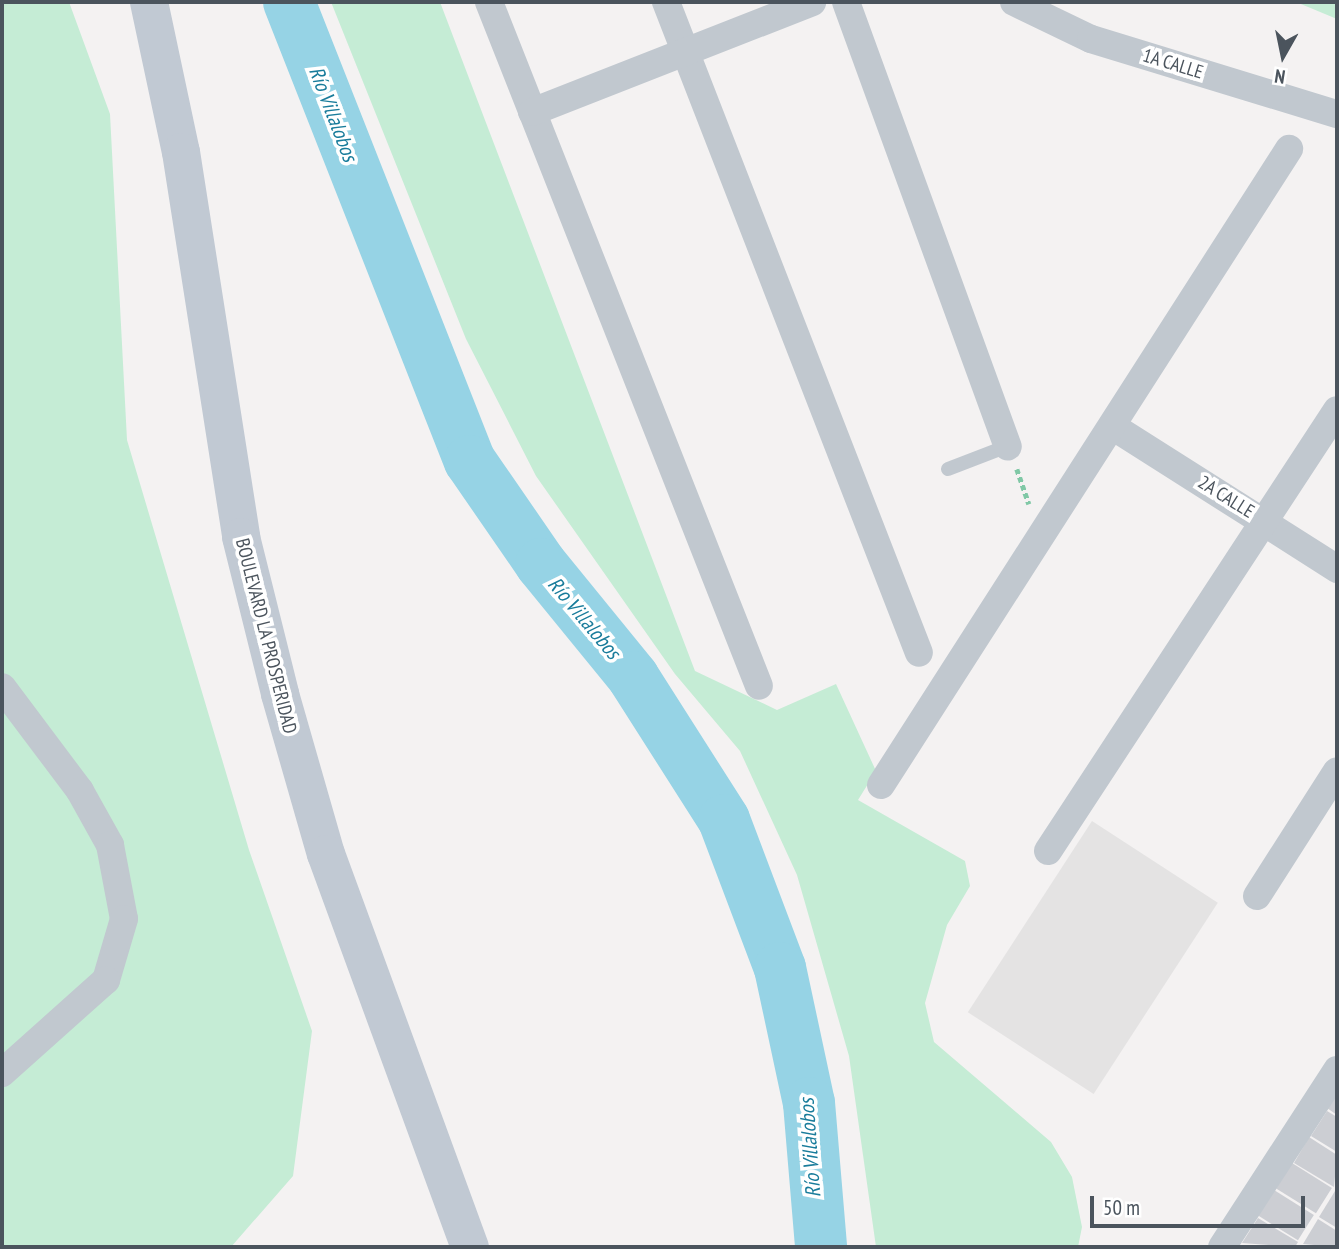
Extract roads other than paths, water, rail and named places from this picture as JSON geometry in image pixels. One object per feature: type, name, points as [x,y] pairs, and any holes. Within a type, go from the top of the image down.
[{"type":"main road","name":"BOULEVARD LA PROSPERIDAD","points":[[149,2],[181,152],[241,537],[279,694],[326,854],[470,1247]]},
{"type":"street","points":[[489,2],[759,686]]},
{"type":"street","points":[[666,2],[919,653]]},
{"type":"street","points":[[532,112],[812,2]]},
{"type":"street","points":[[846,2],[1008,446]]},
{"type":"street","name":"1A CALLE","points":[[1014,2],[1091,39],[1337,114]]},
{"type":"street","points":[[881,785],[1042,539],[1289,149]]},
{"type":"street","points":[[1048,851],[1337,410]]},
{"type":"street","name":"2A CALLE","points":[[1112,426],[1337,569]]},
{"type":"street","points":[[2,687],[80,791],[110,845],[124,919],[106,980],[2,1073]]},
{"type":"street","points":[[1257,896],[1337,771]]},
{"type":"street","points":[[1222,1247],[1337,1070]]},
{"type":"lane","points":[[948,469],[1008,446]]},
{"type":"waterway","name":"Río Villalobos","points":[[289,2],[470,461],[541,564],[633,677],[724,820],[780,968],[809,1103],[821,1247]]}]
